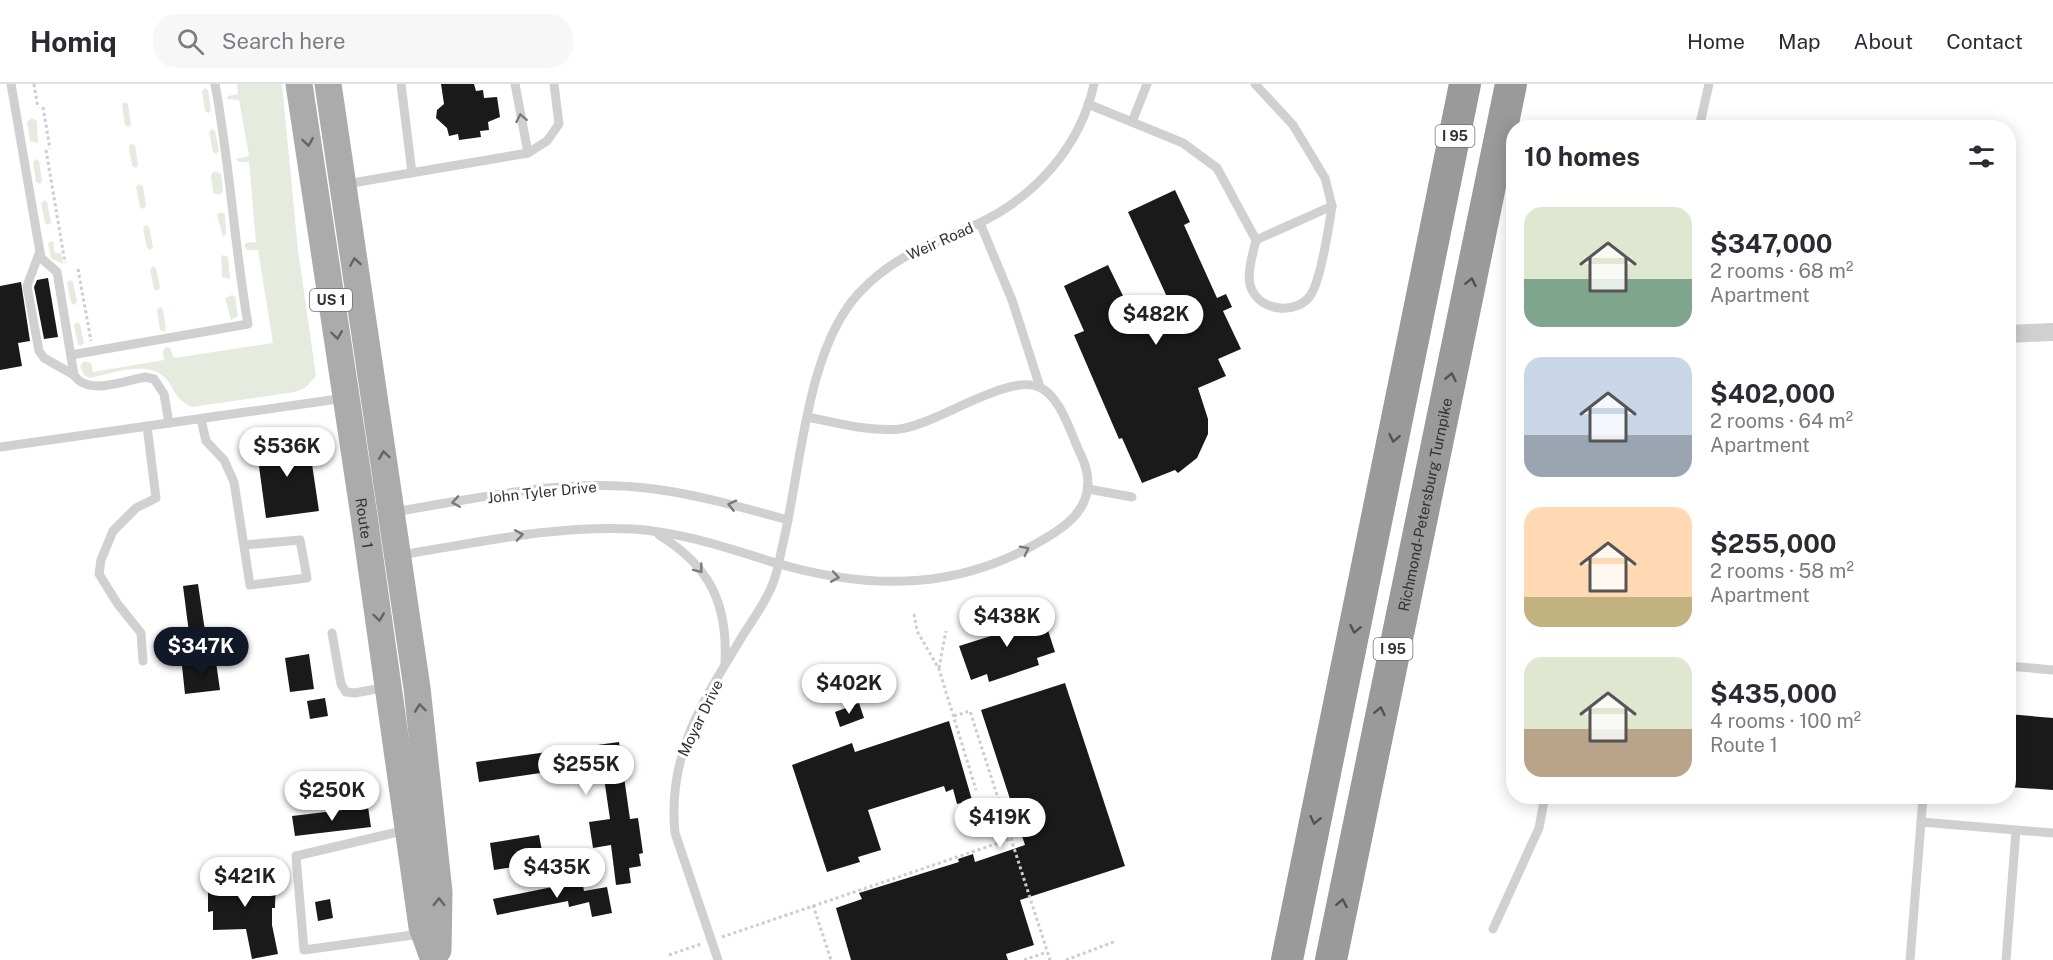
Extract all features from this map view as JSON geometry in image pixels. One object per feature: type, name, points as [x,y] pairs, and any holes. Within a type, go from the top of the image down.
[{"type":"highway","points":[[1444,84],[1444,189]]},
{"type":"highway","name":"I 95","points":[[1287,960],[1466,84]]},
{"type":"highway","name":"Richmond-Petersburg Turnpike","points":[[1330,960],[1511,84]]},
{"type":"highway","points":[[1509,120],[1522,84]]},
{"type":"highway","points":[[1499,146],[1506,127]]},
{"type":"main road","name":"Route 1","points":[[299,84],[346,398],[379,514]]},
{"type":"main road","name":"Route 1","points":[[328,84],[343,184],[385,557],[419,699],[438,880],[436,960]]},
{"type":"main road","name":"Route 1","points":[[385,557],[388,687],[423,934],[436,960]]},
{"type":"street","points":[[2016,333],[2053,332]]},
{"type":"lane","points":[[11,84],[41,258],[57,272],[74,375],[79,383],[89,387],[145,377],[154,379],[164,394],[169,423]]},
{"type":"lane","points":[[71,355],[248,324],[235,247],[227,148],[215,84]]},
{"type":"lane","points":[[401,84],[412,172]]},
{"type":"lane","points":[[515,84],[528,153]]},
{"type":"lane","points":[[343,184],[528,153],[547,141],[559,124],[554,84]]},
{"type":"lane","name":"Weir Road","points":[[788,520],[820,360],[830,336],[858,294],[900,259],[925,244],[980,222],[1021,199],[1055,165],[1078,130],[1094,84]]},
{"type":"lane","points":[[1132,122],[1147,84]]},
{"type":"lane","points":[[1088,104],[1183,143],[1217,168],[1256,240],[1250,276],[1251,290],[1270,306],[1295,308],[1306,302],[1316,286],[1332,206],[1325,178],[1293,125],[1255,84]]},
{"type":"lane","points":[[1700,120],[1709,84]]},
{"type":"lane","points":[[1256,240],[1332,206]]},
{"type":"lane","points":[[980,222],[1011,300],[1040,387]]},
{"type":"lane","points":[[40,251],[27,286],[39,351],[44,358],[74,375]]},
{"type":"lane","points":[[385,557],[562,530],[590,528],[654,532],[692,539],[819,574],[881,582],[946,578],[999,562],[1043,541],[1068,525],[1082,511],[1088,489],[1084,463],[1058,406],[1050,394],[1040,387],[1015,384],[930,421],[899,429],[870,428],[808,417]]},
{"type":"lane","points":[[0,447],[346,398]]},
{"type":"lane","points":[[201,419],[206,441],[224,459],[234,482],[250,585],[307,578],[300,540],[244,545]]},
{"type":"lane","points":[[143,661],[141,633],[117,603],[99,574],[101,560],[113,531],[136,508],[156,498],[147,426]]},
{"type":"lane","name":"John Tyler Drive","points":[[379,514],[550,488],[604,486],[663,490],[788,520]]},
{"type":"lane","points":[[1088,489],[1132,497]]},
{"type":"lane","name":"Moyar Drive","points":[[718,960],[675,832],[673,791],[684,742],[724,668],[771,589],[788,520]]},
{"type":"lane","points":[[654,532],[682,550],[708,581],[723,616],[726,641],[724,668]]},
{"type":"lane","points":[[332,633],[341,684],[346,692],[355,693],[388,687]]},
{"type":"lane","points":[[2016,667],[2053,670]]},
{"type":"lane","points":[[1493,929],[1539,828],[1544,804]]},
{"type":"lane","points":[[1910,960],[1922,804]]},
{"type":"lane","points":[[1921,822],[2053,833]]},
{"type":"lane","points":[[409,829],[296,856],[304,950],[423,934]]},
{"type":"lane","points":[[2006,960],[2016,830]]},
{"type":"lane","points":[[321,948],[323,960]]},
{"type":"path","points":[[34,84],[38,108]]},
{"type":"path","points":[[43,107],[66,271]]},
{"type":"path","points":[[78,269],[93,351]]},
{"type":"path","points":[[914,614],[917,631],[939,669],[976,790]]},
{"type":"path","points":[[939,669],[946,631]]},
{"type":"path","points":[[954,716],[970,711],[1050,960]]},
{"type":"path","points":[[669,955],[1010,839]]},
{"type":"path","points":[[813,905],[831,960]]},
{"type":"path","points":[[1065,960],[1116,941]]},
{"type":"path","points":[[1024,960],[1047,952]]},
{"type":"shaded area","points":[[237,84],[282,84],[298,250],[316,376],[305,388],[295,392],[192,407],[177,396],[164,377],[148,369],[118,371],[90,378],[84,375],[80,366],[84,361],[91,363],[93,372],[164,360],[163,351],[166,347],[170,348],[174,358],[273,343],[258,250],[247,250],[244,246],[246,243],[256,242],[249,162],[239,162],[236,159],[249,156],[239,100],[227,99],[228,96],[238,94]]},
{"type":"shaded area","points":[[205,88],[208,90],[211,110],[209,113],[205,111],[202,91]]},
{"type":"shaded area","points":[[124,102],[128,104],[131,124],[129,127],[125,125],[122,105]]},
{"type":"shaded area","points":[[32,118],[37,121],[38,143],[30,141],[27,122]]},
{"type":"shaded area","points":[[212,129],[215,131],[219,151],[216,154],[213,152],[209,132]]},
{"type":"shaded area","points":[[131,144],[135,145],[138,165],[136,168],[132,166],[129,147]]},
{"type":"shaded area","points":[[36,159],[39,161],[42,181],[40,184],[36,182],[33,162]]},
{"type":"shaded area","points":[[214,171],[221,174],[223,191],[220,195],[213,193],[211,175]]},
{"type":"shaded area","points":[[139,184],[143,186],[146,206],[143,209],[140,207],[136,187]]},
{"type":"shaded area","points":[[44,200],[47,202],[51,222],[48,225],[45,223],[41,204]]},
{"type":"shaded area","points":[[220,212],[225,214],[226,234],[223,237],[217,215]]},
{"type":"shaded area","points":[[146,225],[149,227],[153,247],[150,250],[147,248],[143,228]]},
{"type":"shaded area","points":[[53,241],[55,253],[61,253],[63,264],[51,258],[48,243]]},
{"type":"shaded area","points":[[221,255],[228,257],[230,279],[222,277]]},
{"type":"shaded area","points":[[153,266],[156,268],[160,288],[157,291],[154,289],[150,270]]},
{"type":"shaded area","points":[[70,280],[73,282],[77,302],[74,305],[71,303],[67,283]]},
{"type":"shaded area","points":[[232,295],[235,297],[238,316],[231,320],[225,298]]},
{"type":"shaded area","points":[[160,307],[163,309],[166,329],[164,332],[160,330],[157,310]]},
{"type":"shaded area","points":[[77,322],[80,324],[84,343],[81,346],[78,345],[74,325]]},
{"type":"building","points":[[441,84],[474,84],[476,91],[483,90],[484,98],[497,97],[500,117],[488,122],[489,130],[480,131],[481,137],[459,140],[458,134],[449,136],[447,128],[436,118],[437,110],[444,104]]},
{"type":"building","points":[[1175,190],[1190,222],[1184,225],[1217,298],[1226,294],[1232,307],[1223,311],[1241,349],[1218,359],[1226,376],[1198,388],[1208,419],[1208,434],[1197,458],[1178,473],[1175,470],[1142,483],[1122,438],[1119,439],[1074,335],[1084,331],[1064,286],[1108,265],[1126,302],[1119,305],[1130,329],[1173,310],[1128,212]]},
{"type":"building","points":[[48,278],[58,337],[44,339],[34,287],[37,280]]},
{"type":"building","points":[[21,282],[30,341],[18,343],[22,366],[0,370],[0,286]]},
{"type":"building","points":[[308,437],[319,511],[266,518],[256,444]]},
{"type":"building","points":[[198,584],[205,631],[189,633],[183,586]]},
{"type":"building","points":[[1002,608],[1009,630],[1044,618],[1055,652],[1037,658],[1039,665],[989,682],[987,674],[971,680],[959,646],[994,635],[986,613]]},
{"type":"building","points":[[309,654],[314,689],[290,692],[285,658]]},
{"type":"building","points":[[216,662],[220,690],[185,694],[182,666]]},
{"type":"building","points":[[1065,683],[1125,866],[1020,900],[1034,945],[1006,954],[1008,960],[851,960],[836,908],[862,899],[859,893],[959,862],[958,859],[973,854],[975,862],[1025,845],[981,710]]},
{"type":"building","points":[[325,698],[328,716],[310,719],[307,701]]},
{"type":"building","points":[[859,703],[864,718],[840,727],[835,712]]},
{"type":"building","points":[[2016,715],[2053,718],[2053,790],[2016,788]]},
{"type":"building","points":[[949,721],[972,800],[957,804],[953,789],[946,792],[944,786],[868,810],[881,850],[858,857],[860,862],[827,872],[792,765],[852,743],[855,752]]},
{"type":"building","points":[[619,742],[630,819],[638,818],[643,853],[639,854],[641,866],[629,868],[631,883],[616,885],[611,845],[593,848],[589,822],[610,819],[602,764],[479,782],[476,762]]},
{"type":"building","points":[[368,807],[371,827],[295,836],[292,816]]},
{"type":"building","points":[[539,835],[544,862],[494,870],[490,843]]},
{"type":"building","points":[[208,873],[276,874],[272,925],[278,954],[252,959],[246,929],[213,930],[213,911],[208,912]]},
{"type":"building","points":[[582,881],[584,891],[607,887],[612,913],[592,917],[589,902],[569,907],[568,901],[497,915],[493,899]]},
{"type":"building","points":[[330,899],[333,918],[318,921],[315,902]]}]
